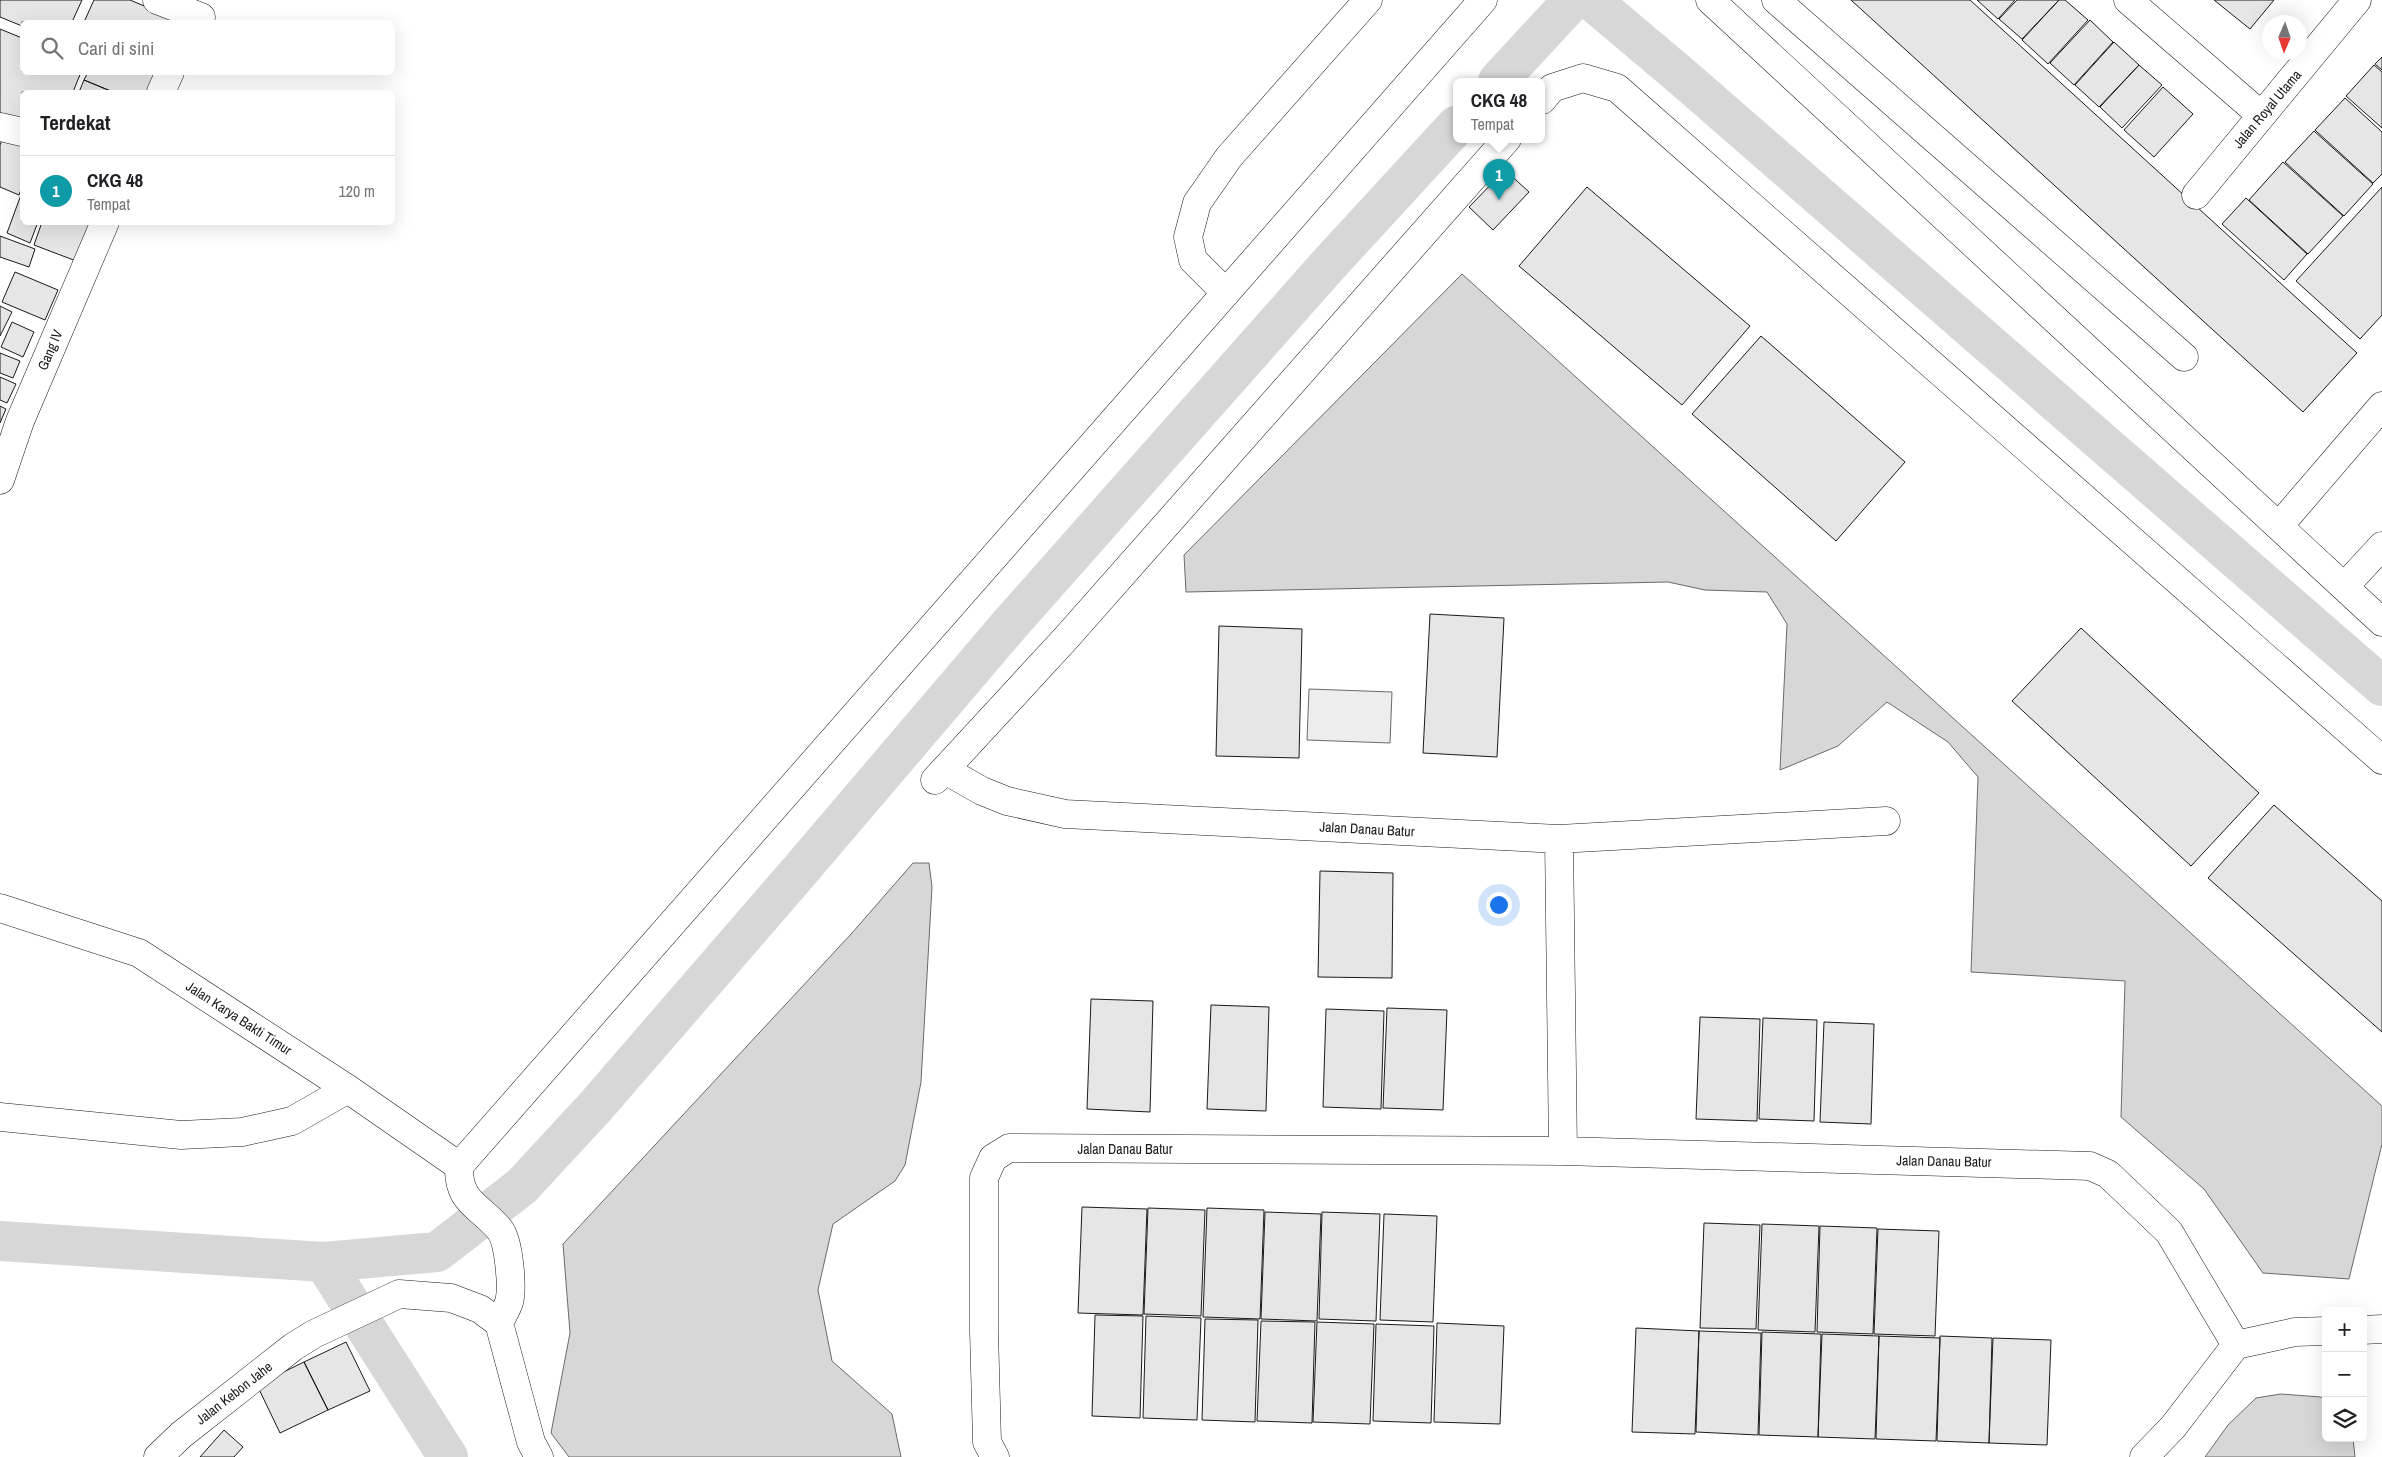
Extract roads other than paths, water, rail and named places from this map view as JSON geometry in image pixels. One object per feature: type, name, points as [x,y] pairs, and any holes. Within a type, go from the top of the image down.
[{"type":"street","points":[[157,0],[204,13]]},
{"type":"street","points":[[1226,293],[1194,260],[1188,237],[1197,203],[1229,157],[1368,0]]},
{"type":"street","points":[[539,1457],[531,1442],[499,1323],[509,1302],[510,1281],[508,1260],[501,1232],[462,1193],[458,1182],[459,1166],[1483,0]]},
{"type":"street","points":[[1710,0],[2382,622]]},
{"type":"street","points":[[1776,0],[2184,357]]},
{"type":"street","points":[[2128,0],[2261,115]]},
{"type":"street","name":"Jalan Royal Utama","points":[[2196,194],[2357,0]]},
{"type":"street","points":[[162,90],[169,75]]},
{"type":"street","points":[[1545,96],[1552,88],[1583,78],[1617,88],[2382,760]]},
{"type":"street","points":[[0,126],[20,131]]},
{"type":"street","name":"Jalan Danau Batur","points":[[1503,143],[1074,630],[940,775],[1006,801],[1065,814],[1559,839],[1782,829],[1886,821]]},
{"type":"street","name":"Gang IV","points":[[0,480],[24,412],[104,225]]},
{"type":"street","points":[[2284,530],[2382,406]]},
{"type":"street","points":[[2337,580],[2382,546]]},
{"type":"street","points":[[1559,839],[1563,1151]]},
{"type":"street","name":"Jalan Karya Bakti Timur","points":[[0,908],[139,953],[348,1089],[459,1166]]},
{"type":"street","points":[[0,1117],[181,1135],[242,1132],[292,1121],[348,1089]]},
{"type":"street","name":"Jalan Danau Batur","points":[[995,1457],[987,1442],[984,1331],[984,1178],[993,1158],[1008,1148],[1563,1151],[2090,1166],[2108,1174],[2169,1232],[2236,1345]]},
{"type":"street","name":"Jalan Kebon Jahe","points":[[158,1457],[181,1435],[314,1334],[399,1294],[451,1298],[480,1309],[499,1323]]},
{"type":"street","points":[[2367,1330],[2382,1329]]},
{"type":"street","points":[[2144,1457],[2172,1427],[2236,1345],[2295,1332],[2322,1331]]},
{"type":"waterway","points":[[1501,78],[1573,0]]},
{"type":"waterway","points":[[1591,0],[1680,75],[2382,686]]},
{"type":"waterway","points":[[324,1262],[437,1252],[522,1186],[596,1106],[1011,623],[1329,264],[1453,129]]},
{"type":"waterway","points":[[0,1241],[324,1262],[448,1457]]},
{"type":"place","name":"CKG 48","points":[[1499,200]]}]
